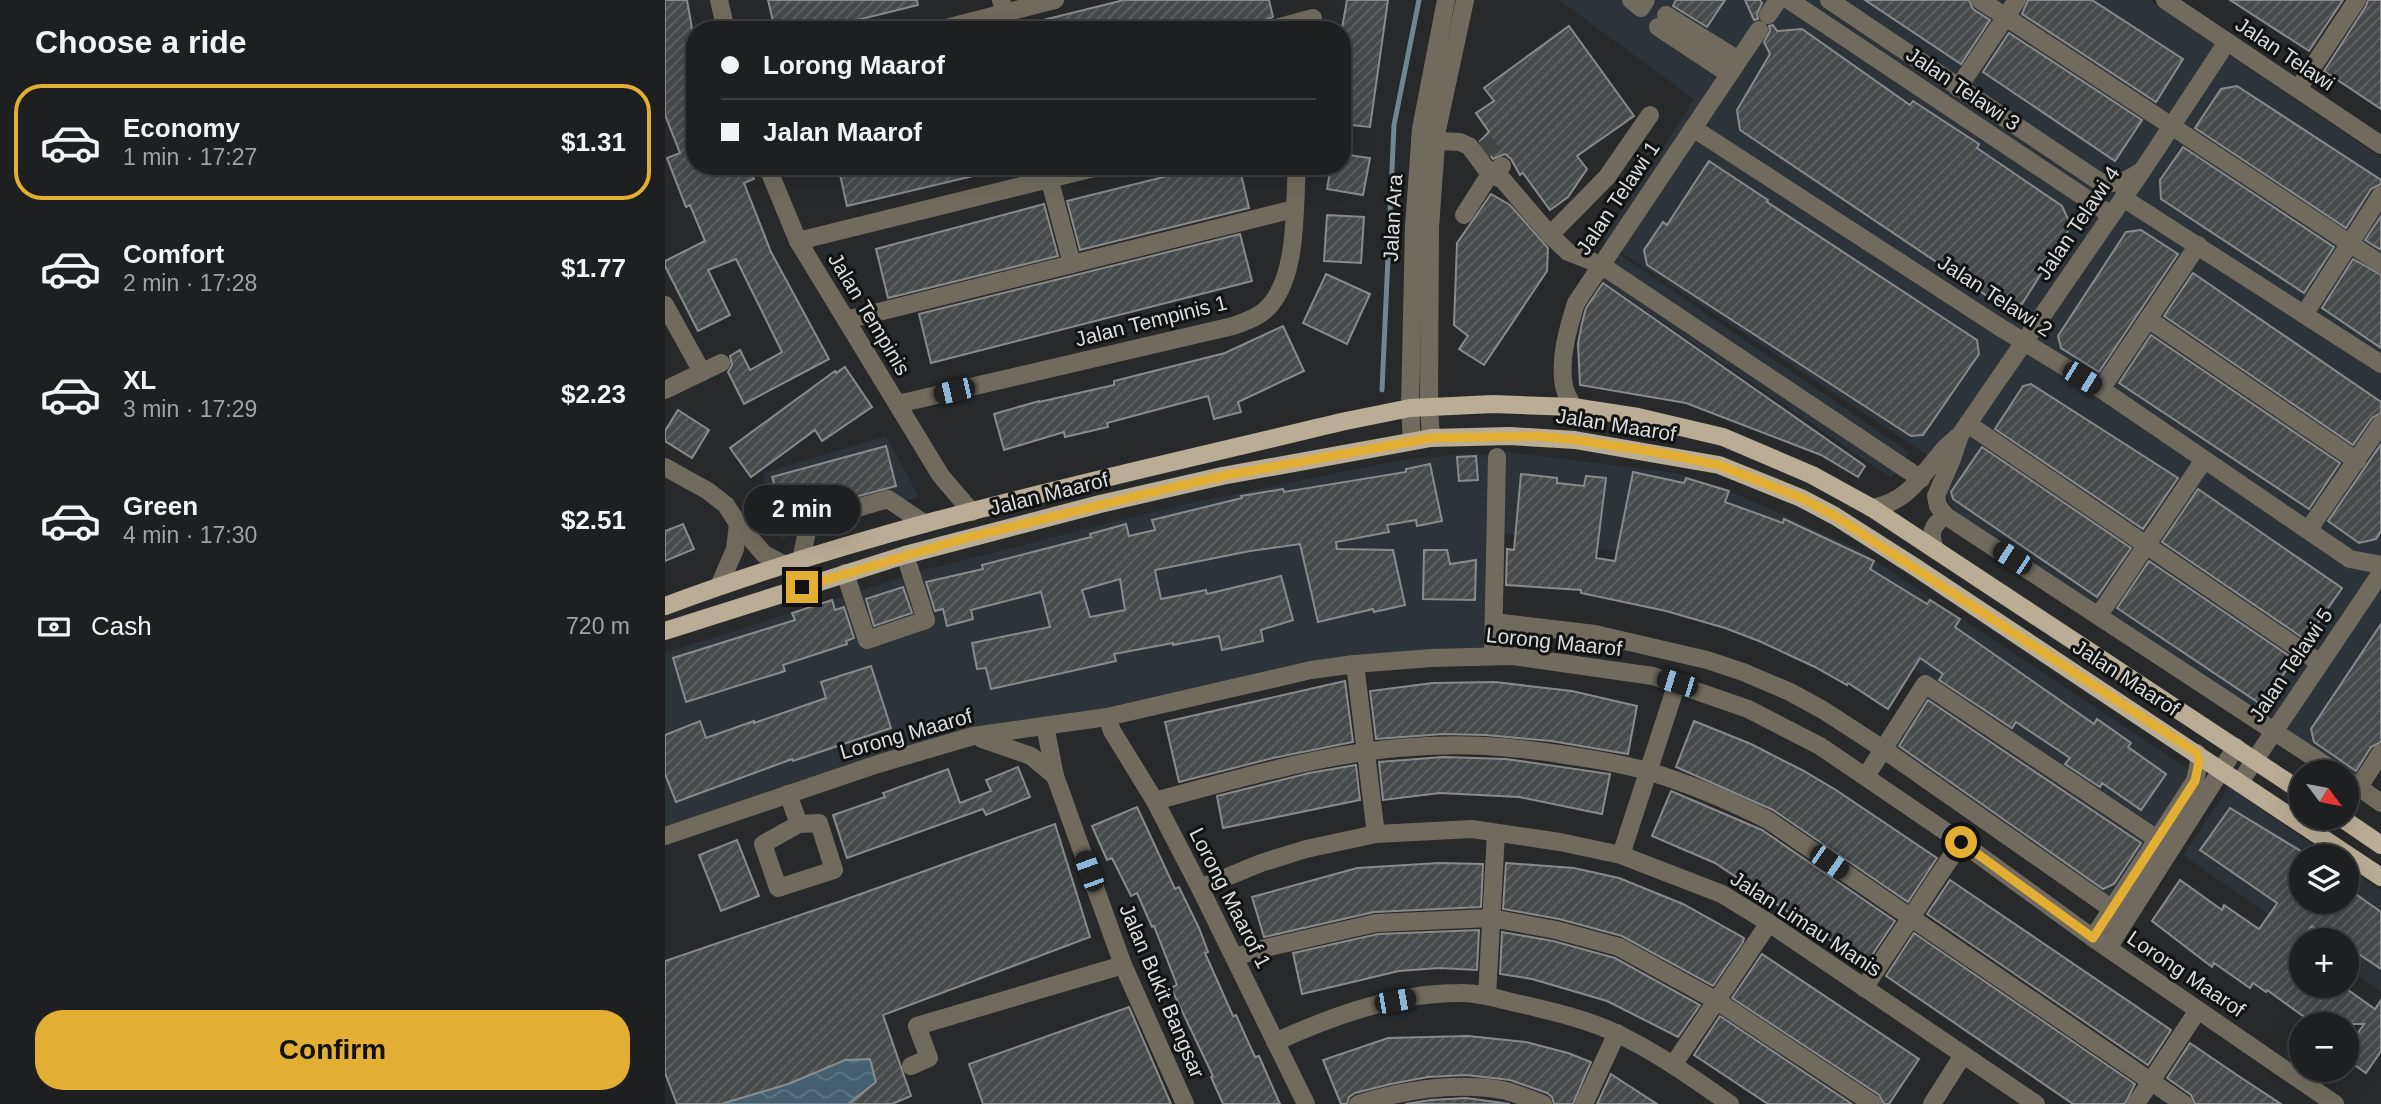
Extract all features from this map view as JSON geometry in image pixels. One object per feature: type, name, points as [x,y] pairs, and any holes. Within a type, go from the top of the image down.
[{"type":"main road","name":"Jalan Maarof","points":[[665,606],[793,562],[925,524],[1341,422],[1410,408],[1493,404],[1573,407],[1638,417],[1723,438],[1812,475],[1872,508],[2289,783]]},
{"type":"main road","name":"Jalan Maarof","points":[[665,631],[905,555],[1157,491],[1431,438],[1538,436],[1575,440],[1719,465],[1801,498],[1895,554],[2381,877]]},
{"type":"main road","points":[[2359,830],[2381,845]]},
{"type":"street","points":[[719,0],[724,21]]},
{"type":"street","points":[[976,21],[1055,0]]},
{"type":"street","name":"Jalan Ara","points":[[1412,441],[1410,408],[1414,228],[1446,0]]},
{"type":"street","name":"Jalan Ara","points":[[1431,438],[1429,135],[1465,0]]},
{"type":"street","points":[[1631,0],[1641,8],[1646,0]]},
{"type":"street","name":"Jalan Telawi 1","points":[[1573,407],[1564,388],[1564,361],[1567,330],[1576,303],[1779,0]]},
{"type":"street","name":"Jalan Telawi 3","points":[[1789,0],[2111,215]]},
{"type":"street","name":"Jalan Telawi 3","points":[[1829,0],[2100,182],[2124,183],[2142,171]]},
{"type":"street","points":[[1980,0],[2381,264]]},
{"type":"street","points":[[1958,88],[2017,0]]},
{"type":"street","name":"Jalan Telawi","points":[[2165,0],[2381,145]]},
{"type":"street","points":[[2298,89],[2357,0]]},
{"type":"street","points":[[1662,21],[1733,67]]},
{"type":"street","name":"Jalan Telawi 4","points":[[1872,508],[1902,498],[1921,479],[1941,452],[1964,430],[2227,42]]},
{"type":"street","points":[[1550,236],[1607,177],[1650,115]]},
{"type":"street","name":"Jalan Telawi 2","points":[[1693,128],[2025,343],[2101,389],[2350,559],[2381,565]]},
{"type":"street","points":[[1429,135],[1462,132],[1482,140]]},
{"type":"street","points":[[1429,135],[1469,146],[1498,170],[1550,236],[1569,252],[1601,265],[1921,479]]},
{"type":"street","points":[[1464,215],[1498,170]]},
{"type":"street","name":"Jalan Tempinis","points":[[772,175],[798,241],[941,476],[972,512]]},
{"type":"street","points":[[798,241],[1041,175]]},
{"type":"street","points":[[1049,175],[1072,264]]},
{"type":"street","name":"Jalan Tempinis 1","points":[[898,404],[1233,326],[1248,320],[1271,306],[1285,285],[1291,252],[1296,175]]},
{"type":"street","points":[[2305,313],[2381,195]]},
{"type":"street","points":[[2123,198],[2381,364]]},
{"type":"street","points":[[846,320],[1294,208]]},
{"type":"street","points":[[2101,389],[2198,245]]},
{"type":"street","points":[[665,305],[702,372]]},
{"type":"street","points":[[2148,319],[2357,461]]},
{"type":"street","points":[[665,390],[721,363]]},
{"type":"street","points":[[2309,529],[2381,424]]},
{"type":"street","points":[[1936,550],[1931,534],[1934,526],[1946,516],[1938,506],[1935,496],[1964,430],[2146,545],[2320,663]]},
{"type":"street","points":[[1493,656],[1497,457]]},
{"type":"street","points":[[2099,615],[2204,460]]},
{"type":"street","points":[[665,467],[726,505],[738,524],[764,554],[793,562],[809,522],[888,499],[925,524]]},
{"type":"street","name":"Jalan Maarof","points":[[1946,516],[2318,760]]},
{"type":"street","points":[[719,586],[735,549],[738,524]]},
{"type":"street","points":[[845,573],[867,640],[926,620],[905,555]]},
{"type":"street","name":"Jalan Telawi 5","points":[[2240,782],[2381,573]]},
{"type":"street","points":[[1494,622],[1595,634],[1703,659],[1790,692],[1883,749],[2119,914]]},
{"type":"street","name":"Lorong Maarof","points":[[665,836],[787,794],[973,736],[1107,717],[1276,677],[1355,664],[1454,656],[1493,656],[1551,660],[1653,676],[1748,709],[1796,733],[1866,776],[2100,943],[2335,1104]]},
{"type":"street","points":[[1621,855],[1649,771],[1686,686],[1703,659]]},
{"type":"street","points":[[1355,664],[1376,834]]},
{"type":"street","points":[[1866,776],[1925,684],[2157,839]]},
{"type":"street","name":"Lorong Maarof 1","points":[[1107,717],[1112,731],[1155,801],[1200,888],[1307,1104]]},
{"type":"street","name":"Jalan Bukit Bangsar","points":[[1045,726],[1055,776],[1123,965],[1185,1104]]},
{"type":"street","points":[[973,736],[1009,746],[1031,756],[1055,776]]},
{"type":"street","points":[[1155,801],[1263,773],[1367,752],[1431,745],[1487,744],[1585,758],[1649,771],[1723,798],[1768,820],[2184,1104]]},
{"type":"street","points":[[2100,943],[2236,747]]},
{"type":"street","points":[[2119,914],[2157,839],[2195,781],[2199,762],[2197,753]]},
{"type":"street","points":[[2359,777],[2381,753]]},
{"type":"street","points":[[2359,787],[2381,803]]},
{"type":"street","points":[[787,794],[799,824]]},
{"type":"street","name":"Jalan Limau Manis","points":[[1200,888],[1261,863],[1306,849],[1376,834],[1472,829],[1560,842],[1621,855],[1723,894],[2036,1104]]},
{"type":"street","points":[[1487,996],[1496,834]]},
{"type":"street","points":[[1864,988],[1961,842]]},
{"type":"street","points":[[1235,957],[1376,923],[1491,918],[1556,930],[1619,947],[1717,1001],[1873,1104]]},
{"type":"street","points":[[1673,1065],[1769,923]]},
{"type":"street","points":[[911,1066],[929,1058],[917,1026],[1123,965]]},
{"type":"street","points":[[1275,1042],[1377,1004],[1432,994],[1462,992],[1539,1008],[1617,1033],[1673,1065],[1730,1104]]},
{"type":"street","points":[[2136,1104],[2198,1010]]},
{"type":"street","points":[[1584,1104],[1617,1033]]},
{"type":"street","points":[[1932,1104],[1963,1055]]},
{"type":"street","points":[[1358,1104],[1385,1096],[1448,1086],[1503,1090],[1543,1104]]},
{"type":"shaded area","points":[[1559,0],[2149,0],[2381,158],[2381,767],[2368,787],[2359,781],[2359,760],[2328,760],[1954,511],[1929,456],[1603,240],[1694,99]]},
{"type":"shaded area","points":[[1616,252],[1909,452],[1891,478],[1598,278]]},
{"type":"shaded area","points":[[886,436],[919,497],[781,539],[763,473]]},
{"type":"shaded area","points":[[1505,452],[1677,473],[1739,495],[1857,549],[2191,771],[2189,778],[2109,901],[1888,748],[1932,681],[1823,613],[1622,552],[1503,533]]},
{"type":"shaded area","points":[[1463,454],[1492,455],[1487,648],[1237,680],[1049,719],[665,829],[665,653],[922,571],[1181,505],[1401,460]]},
{"type":"shaded area","points":[[2229,787],[2312,844],[2289,844],[2289,914],[2359,914],[2359,875],[2381,891],[2381,992],[2359,976],[2359,928],[2289,928],[2183,855]]},
{"type":"water","points":[[870,1059],[876,1082],[848,1104],[721,1104],[788,1084],[845,1060]]},
{"type":"building","points":[[665,0],[687,0],[691,21],[686,21],[686,175],[752,175],[754,179],[744,183],[771,252],[829,359],[744,404],[728,372],[732,365],[730,356],[740,350],[750,370],[782,352],[736,259],[708,270],[730,315],[698,331],[665,266],[665,261],[705,241],[690,205],[686,207],[667,158],[680,153],[665,115]]},
{"type":"building","points":[[768,0],[917,0],[918,5],[853,21],[773,21]]},
{"type":"building","points":[[1124,0],[1269,0],[1273,17],[1263,21],[1039,21]]},
{"type":"building","points":[[1347,0],[1388,0],[1370,127],[1351,125],[1351,21],[1343,21]]},
{"type":"building","points":[[1676,0],[1725,0],[1707,27],[1673,6]]},
{"type":"building","points":[[1745,0],[1760,0],[1762,3],[1757,14],[1758,19],[1754,20]]},
{"type":"building","points":[[1865,0],[1969,0],[1973,9],[1990,20],[1961,64]]},
{"type":"building","points":[[2028,0],[2092,0],[2183,59],[2156,102],[2022,14]]},
{"type":"building","points":[[2230,0],[2343,0],[2309,51]]},
{"type":"building","points":[[2368,0],[2381,0],[2381,109],[2324,71]]},
{"type":"building","points":[[1773,25],[1777,31],[1802,29],[1910,105],[1913,101],[1979,144],[1977,148],[2062,206],[2071,226],[2022,304],[1999,304],[1740,130],[1737,110],[1770,54],[1764,42],[1770,31],[1769,26]]},
{"type":"building","points":[[1569,26],[1634,116],[1577,156],[1587,169],[1568,197],[1550,210],[1523,173],[1520,175],[1511,159],[1505,154],[1493,159],[1480,141],[1489,132],[1476,113],[1494,101],[1484,88]]},
{"type":"building","points":[[2009,33],[2142,120],[2115,161],[1983,72]]},
{"type":"building","points":[[2237,86],[2381,180],[2381,184],[2371,189],[2346,228],[2195,128],[2221,89]]},
{"type":"building","points":[[2183,147],[2334,247],[2304,293],[2161,199],[2160,180]]},
{"type":"building","points":[[1351,155],[1370,158],[1363,195],[1327,189],[1329,175],[1351,175]]},
{"type":"building","points":[[1709,161],[1977,340],[1979,354],[1923,435],[1911,436],[1647,265],[1644,250],[1663,222],[1667,225]]},
{"type":"building","points":[[840,175],[977,175],[847,206]]},
{"type":"building","points":[[1172,175],[1241,175],[1249,208],[1080,250],[1067,201]]},
{"type":"building","points":[[1491,194],[1510,205],[1548,248],[1547,271],[1484,365],[1459,349],[1468,336],[1454,325],[1457,243]]},
{"type":"building","points":[[1044,204],[1058,256],[888,298],[876,249]]},
{"type":"building","points":[[1327,215],[1364,217],[1361,263],[1324,261]]},
{"type":"building","points":[[2381,216],[2381,250],[2365,240]]},
{"type":"building","points":[[2141,230],[2178,254],[2099,372],[2061,348],[2058,336],[2126,232]]},
{"type":"building","points":[[1240,234],[1252,281],[931,363],[919,314]]},
{"type":"building","points":[[2353,259],[2381,275],[2381,348],[2322,308]]},
{"type":"building","points":[[2193,273],[2381,402],[2381,413],[2372,418],[2353,445],[2164,316]]},
{"type":"building","points":[[1326,274],[1370,294],[1347,344],[1303,323]]},
{"type":"building","points":[[1603,283],[1865,466],[1858,477],[1821,455],[1686,403],[1580,385],[1578,344],[1582,323],[1586,308]]},
{"type":"building","points":[[1283,326],[1304,371],[1238,402],[1241,412],[1214,419],[1208,396],[1107,423],[1108,427],[1065,437],[1064,432],[1004,450],[994,414],[1114,385],[1114,381],[1225,353]]},
{"type":"building","points":[[2151,335],[2340,463],[2309,509],[2119,383]]},
{"type":"building","points":[[845,367],[872,407],[822,441],[815,430],[751,477],[730,448],[835,371],[836,373]]},
{"type":"building","points":[[2031,384],[2178,478],[2143,529],[1995,429],[2023,386]]},
{"type":"building","points":[[678,410],[709,430],[692,458],[665,441],[665,431]]},
{"type":"building","points":[[2381,444],[2381,531],[2376,539],[2359,543],[2328,521]]},
{"type":"building","points":[[886,446],[896,486],[829,504],[812,498],[783,510],[772,477]]},
{"type":"building","points":[[1982,447],[2131,548],[2097,597],[1953,499],[1951,492]]},
{"type":"building","points":[[1476,456],[1478,480],[1459,481],[1457,457]]},
{"type":"building","points":[[1430,464],[1442,521],[1417,526],[1416,520],[1387,525],[1389,532],[1336,542],[1337,549],[1393,550],[1405,605],[1374,612],[1373,609],[1318,622],[1300,544],[1155,570],[1161,599],[1206,590],[1207,594],[1281,576],[1293,620],[1261,630],[1263,641],[1222,650],[1219,636],[1173,643],[1114,654],[1116,661],[991,689],[986,668],[977,669],[972,643],[1050,627],[1041,592],[971,610],[973,619],[947,626],[943,609],[935,611],[926,582],[983,569],[982,565],[1091,537],[1090,534],[1126,524],[1129,536],[1155,530],[1152,520],[1242,498],[1241,496],[1283,489],[1284,492],[1406,472],[1406,469]],"holes":[[[1120,579],[1125,610],[1090,617],[1082,590]]]},
{"type":"building","points":[[1633,472],[1684,483],[1686,478],[1729,491],[1725,502],[1783,523],[1784,519],[1874,561],[1870,569],[1927,604],[1930,600],[1960,619],[1955,627],[2094,724],[2097,719],[2131,743],[2128,747],[2166,774],[2141,810],[2102,783],[2100,787],[2065,764],[2070,758],[2016,722],[2012,728],[1939,680],[1943,674],[1920,658],[1888,709],[1848,683],[1847,685],[1815,667],[1725,628],[1666,611],[1581,593],[1581,590],[1506,585],[1507,549],[1514,550],[1521,474],[1557,478],[1557,483],[1584,486],[1586,476],[1606,478],[1596,558],[1615,561]]},
{"type":"building","points":[[2198,489],[2342,588],[2306,640],[2162,542]]},
{"type":"building","points":[[683,524],[694,549],[665,561],[665,531]]},
{"type":"building","points":[[1424,550],[1447,550],[1450,564],[1476,560],[1475,600],[1423,599]]},
{"type":"building","points":[[2149,561],[2294,659],[2262,705],[2117,608]]},
{"type":"building","points":[[903,587],[912,613],[874,626],[866,599]]},
{"type":"building","points":[[832,600],[835,610],[844,607],[854,638],[846,641],[847,644],[783,665],[785,671],[686,702],[673,658],[795,620],[792,613]]},
{"type":"building","points":[[2381,624],[2381,742],[2371,747],[2359,766],[2359,760],[2340,760],[2314,742],[2311,729]]},
{"type":"building","points":[[871,666],[891,728],[793,761],[792,759],[676,802],[665,774],[665,735],[700,721],[706,738],[754,723],[826,698],[821,682]]},
{"type":"building","points":[[1345,681],[1353,742],[1273,758],[1179,782],[1165,722]]},
{"type":"building","points":[[1495,682],[1572,691],[1637,706],[1628,754],[1551,741],[1486,735],[1443,734],[1376,739],[1370,691],[1433,683]]},
{"type":"building","points":[[1928,700],[2141,843],[2114,884],[2103,889],[1899,746]]},
{"type":"building","points":[[1694,721],[1751,744],[1802,770],[1937,858],[1908,902],[1773,810],[1676,767]]},
{"type":"building","points":[[1443,757],[1506,759],[1610,774],[1602,814],[1519,797],[1440,793],[1383,800],[1379,762]]},
{"type":"building","points":[[1356,765],[1360,800],[1223,828],[1217,796],[1309,773]]},
{"type":"building","points":[[1018,767],[1030,797],[986,815],[983,809],[847,858],[833,815],[885,797],[883,793],[948,769],[960,803],[991,791],[986,780]]},
{"type":"building","points":[[1671,791],[1762,830],[1895,921],[1866,964],[1715,863],[1652,836]]},
{"type":"building","points":[[1137,807],[1175,889],[1179,887],[1199,928],[1208,952],[1205,953],[1233,1016],[1236,1015],[1255,1057],[1259,1056],[1280,1104],[1223,1104],[1211,1077],[1213,1076],[1171,988],[1177,985],[1154,926],[1152,927],[1137,893],[1131,896],[1112,858],[1107,860],[1092,826]]},
{"type":"building","points":[[2230,808],[2289,844],[2289,914],[2359,914],[2359,896],[2381,912],[2381,969],[2359,954],[2359,928],[2289,928],[2289,998],[2359,998],[2375,1009],[2381,1000],[2381,1051],[2366,1073],[2359,1068],[2359,1031],[2364,1024],[2359,1024],[2359,1012],[2297,1012],[2267,990],[2266,992],[2253,983],[2250,988],[2214,963],[2212,967],[2152,921],[2180,880],[2222,910],[2224,905],[2259,929],[2276,905],[2277,903],[2200,850]]},
{"type":"building","points":[[1055,824],[1090,937],[883,1015],[911,1096],[892,1104],[849,1104],[876,1082],[870,1059],[845,1060],[788,1084],[721,1104],[677,1104],[665,1073],[665,961]]},
{"type":"building","points":[[737,840],[759,896],[721,911],[699,855]]},
{"type":"building","points":[[1439,863],[1483,864],[1481,907],[1374,912],[1264,937],[1252,897],[1357,868]]},
{"type":"building","points":[[1506,863],[1574,868],[1619,878],[1683,904],[1744,938],[1743,942],[1713,986],[1622,936],[1559,919],[1503,909]]},
{"type":"building","points":[[1950,880],[2171,1030],[2148,1065],[1927,914]]},
{"type":"building","points":[[1479,930],[1477,970],[1439,968],[1399,971],[1302,994],[1293,953],[1378,934]]},
{"type":"building","points":[[1502,932],[1553,941],[1615,958],[1700,1005],[1678,1037],[1607,1001],[1532,979],[1500,974]]},
{"type":"building","points":[[1914,933],[2135,1084],[2125,1104],[2073,1104],[1886,976]]},
{"type":"building","points":[[1762,954],[1919,1059],[1889,1104],[1884,1104],[1879,1095],[1732,998]]},
{"type":"building","points":[[1129,1007],[1171,1104],[983,1104],[969,1064]]},
{"type":"building","points":[[1720,1016],[1852,1104],[1768,1104],[1694,1055]]},
{"type":"building","points":[[1468,1036],[1526,1042],[1591,1062],[1573,1104],[1554,1104],[1547,1093],[1510,1080],[1466,1075],[1428,1077],[1391,1084],[1355,1093],[1349,1097],[1347,1104],[1341,1104],[1323,1060],[1388,1038]]},
{"type":"building","points":[[2190,1043],[2281,1104],[2195,1104],[2191,1095],[2167,1078]]},
{"type":"building","points":[[1611,1074],[1623,1082],[1657,1104],[1597,1104]]},
{"type":"building","points":[[1466,1098],[1510,1104],[1405,1104],[1431,1100]]},
{"type":"waterway","points":[[1382,390],[1394,125],[1419,0]]},
{"type":"tunnel","points":[[1482,140],[1497,160]]},
{"type":"route","points":[[802,587],[962,539],[1157,491],[1222,476],[1431,438],[1538,436],[1655,452],[1719,465],[1801,498],[1835,516],[2197,753],[2199,762],[2195,781],[2093,938],[1961,842]]}]
